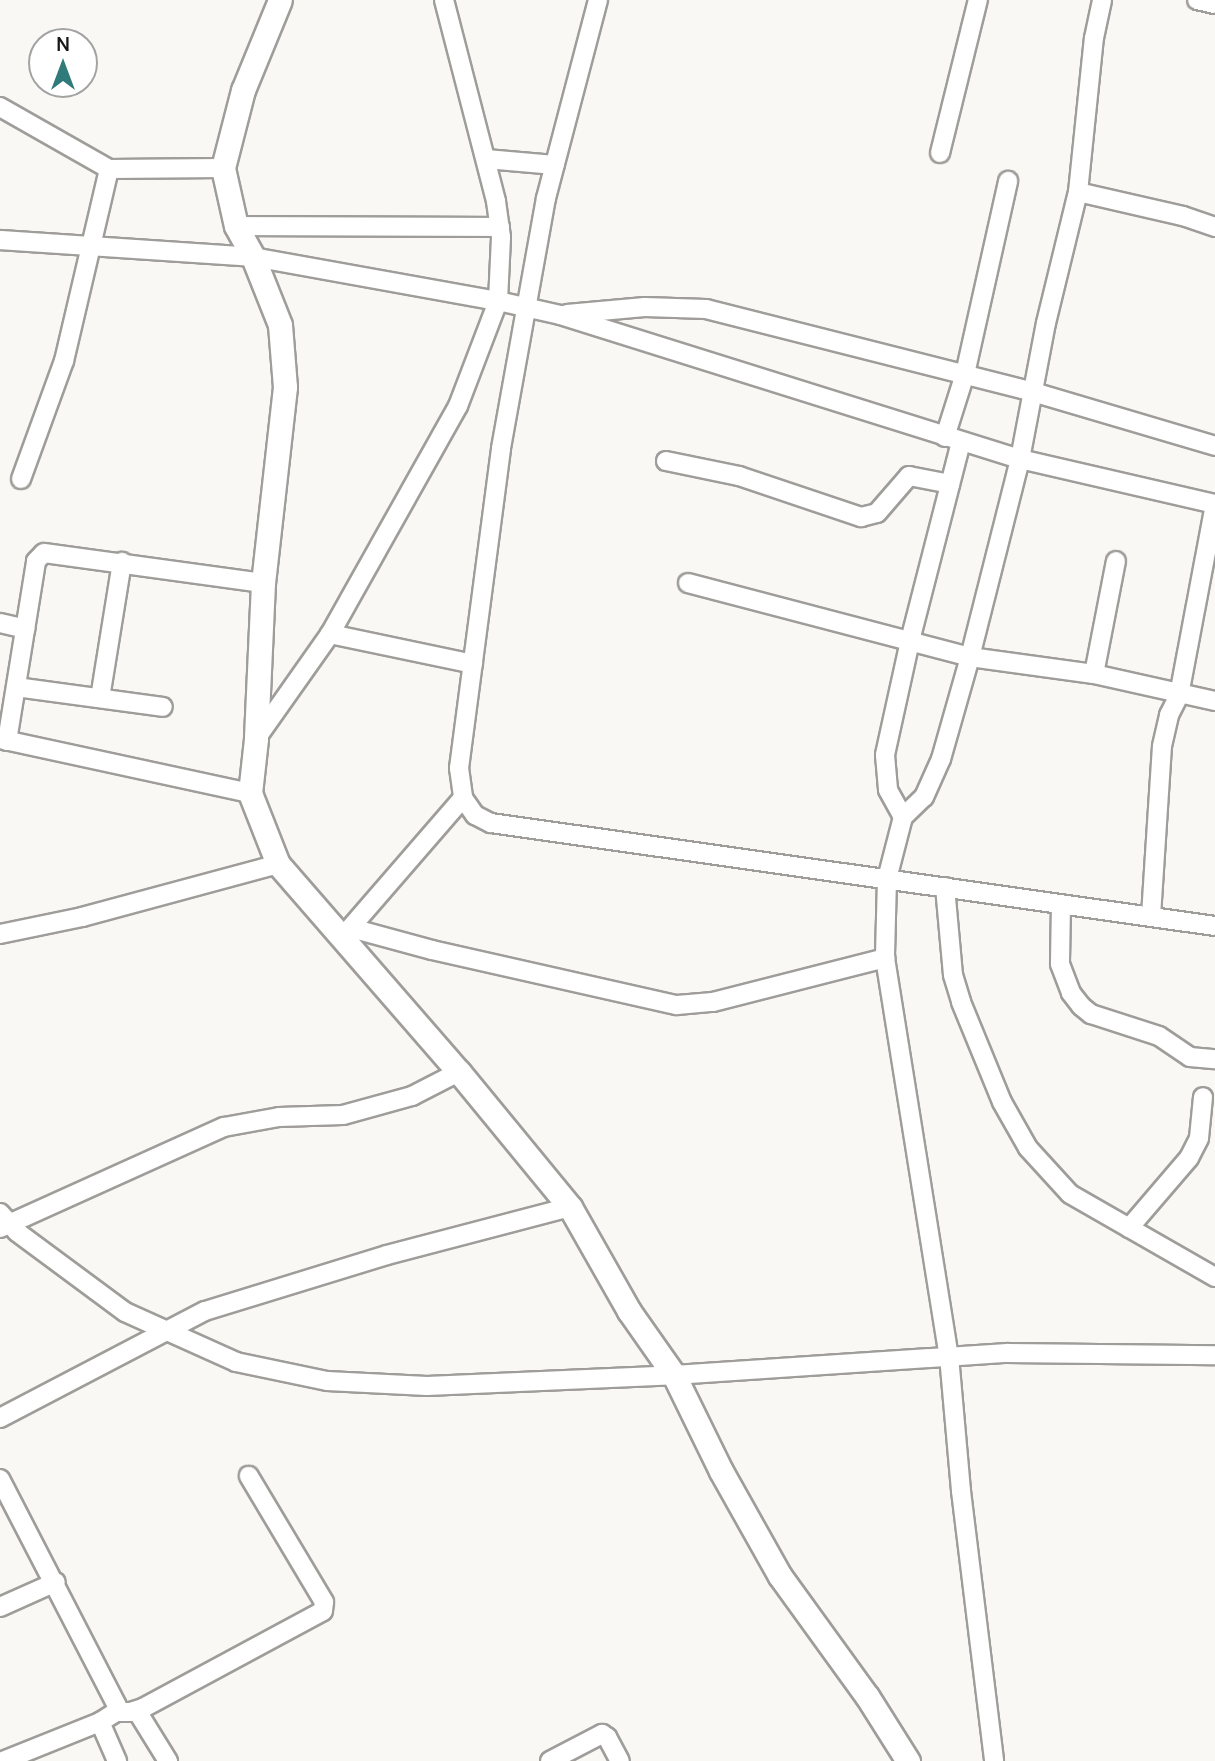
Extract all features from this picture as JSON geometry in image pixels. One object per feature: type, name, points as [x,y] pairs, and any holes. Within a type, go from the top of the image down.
[{"type":"main road","points":[[280,0],[243,90],[223,169],[236,226],[253,257],[280,325],[285,387],[263,583],[256,739],[250,793],[278,864],[346,933],[570,1207],[629,1311],[674,1375],[721,1471],[780,1576],[867,1696],[908,1761]]},
{"type":"street","points":[[256,739],[330,634],[458,406],[498,301],[500,227],[486,159],[444,0]]},
{"type":"street","points":[[598,0],[555,165],[525,308],[501,449],[459,768],[463,798],[475,816],[491,823],[1215,926]]},
{"type":"street","points":[[940,153],[978,0]]},
{"type":"street","points":[[994,1761],[961,1491],[949,1356],[885,958],[887,879],[903,817],[924,797],[941,759],[1020,459],[1078,192],[1094,38],[1102,0]]},
{"type":"street","points":[[1197,0],[1215,4]]},
{"type":"street","points":[[0,107],[109,169],[223,169]]},
{"type":"street","points":[[486,159],[555,165]]},
{"type":"street","points":[[21,479],[64,361],[109,169]]},
{"type":"street","points":[[903,817],[888,790],[885,755],[910,641],[950,484],[953,440],[965,374],[1008,181]]},
{"type":"street","points":[[1078,192],[1183,216],[1215,227]]},
{"type":"street","points":[[236,226],[500,227]]},
{"type":"street","points":[[0,240],[253,257],[498,301],[560,315],[953,440],[1020,459],[1215,505],[1179,695],[1169,715],[1163,746],[1151,916]]},
{"type":"street","points":[[560,315],[645,307],[706,309],[1033,391],[1215,446]]},
{"type":"street","points":[[666,461],[739,476],[861,517],[877,513],[909,476],[950,484]]},
{"type":"street","points":[[250,793],[3,740],[16,687],[39,556],[50,551],[263,583]]},
{"type":"street","points":[[1094,674],[1116,561]]},
{"type":"street","points":[[100,698],[122,562]]},
{"type":"street","points":[[688,583],[970,657],[1094,674],[1215,701]]},
{"type":"street","points":[[0,623],[25,629]]},
{"type":"street","points":[[330,634],[473,664]]},
{"type":"street","points":[[16,687],[163,707]]},
{"type":"street","points":[[463,798],[346,933],[677,1005],[713,1002],[885,958]]},
{"type":"street","points":[[0,934],[82,917],[278,864]]},
{"type":"street","points":[[945,887],[953,975],[970,1031],[1002,1102],[1028,1148],[1047,1172],[1070,1194],[1215,1277]]},
{"type":"street","points":[[1061,905],[1060,964],[1071,993],[1081,1006],[1091,1014],[1159,1036],[1195,1059],[1215,1059]]},
{"type":"street","points":[[3,1221],[224,1127],[279,1117],[343,1115],[412,1096],[459,1072]]},
{"type":"street","points":[[1129,1228],[1189,1158],[1199,1138],[1203,1097]]},
{"type":"street","points":[[0,1418],[218,1307],[387,1255],[570,1207]]},
{"type":"street","points":[[3,1221],[125,1312],[236,1362],[327,1381],[427,1386],[674,1375],[949,1356],[1215,1355]]},
{"type":"street","points":[[3,1761],[39,1754],[116,1712],[137,1711],[323,1611],[324,1602],[249,1476]]},
{"type":"street","points":[[0,1479],[116,1700],[116,1712]]},
{"type":"street","points":[[0,1607],[56,1582]]},
{"type":"street","points":[[137,1711],[167,1761]]},
{"type":"street","points":[[100,1722],[117,1761]]},
{"type":"street","points":[[550,1761],[603,1734],[620,1761]]}]
